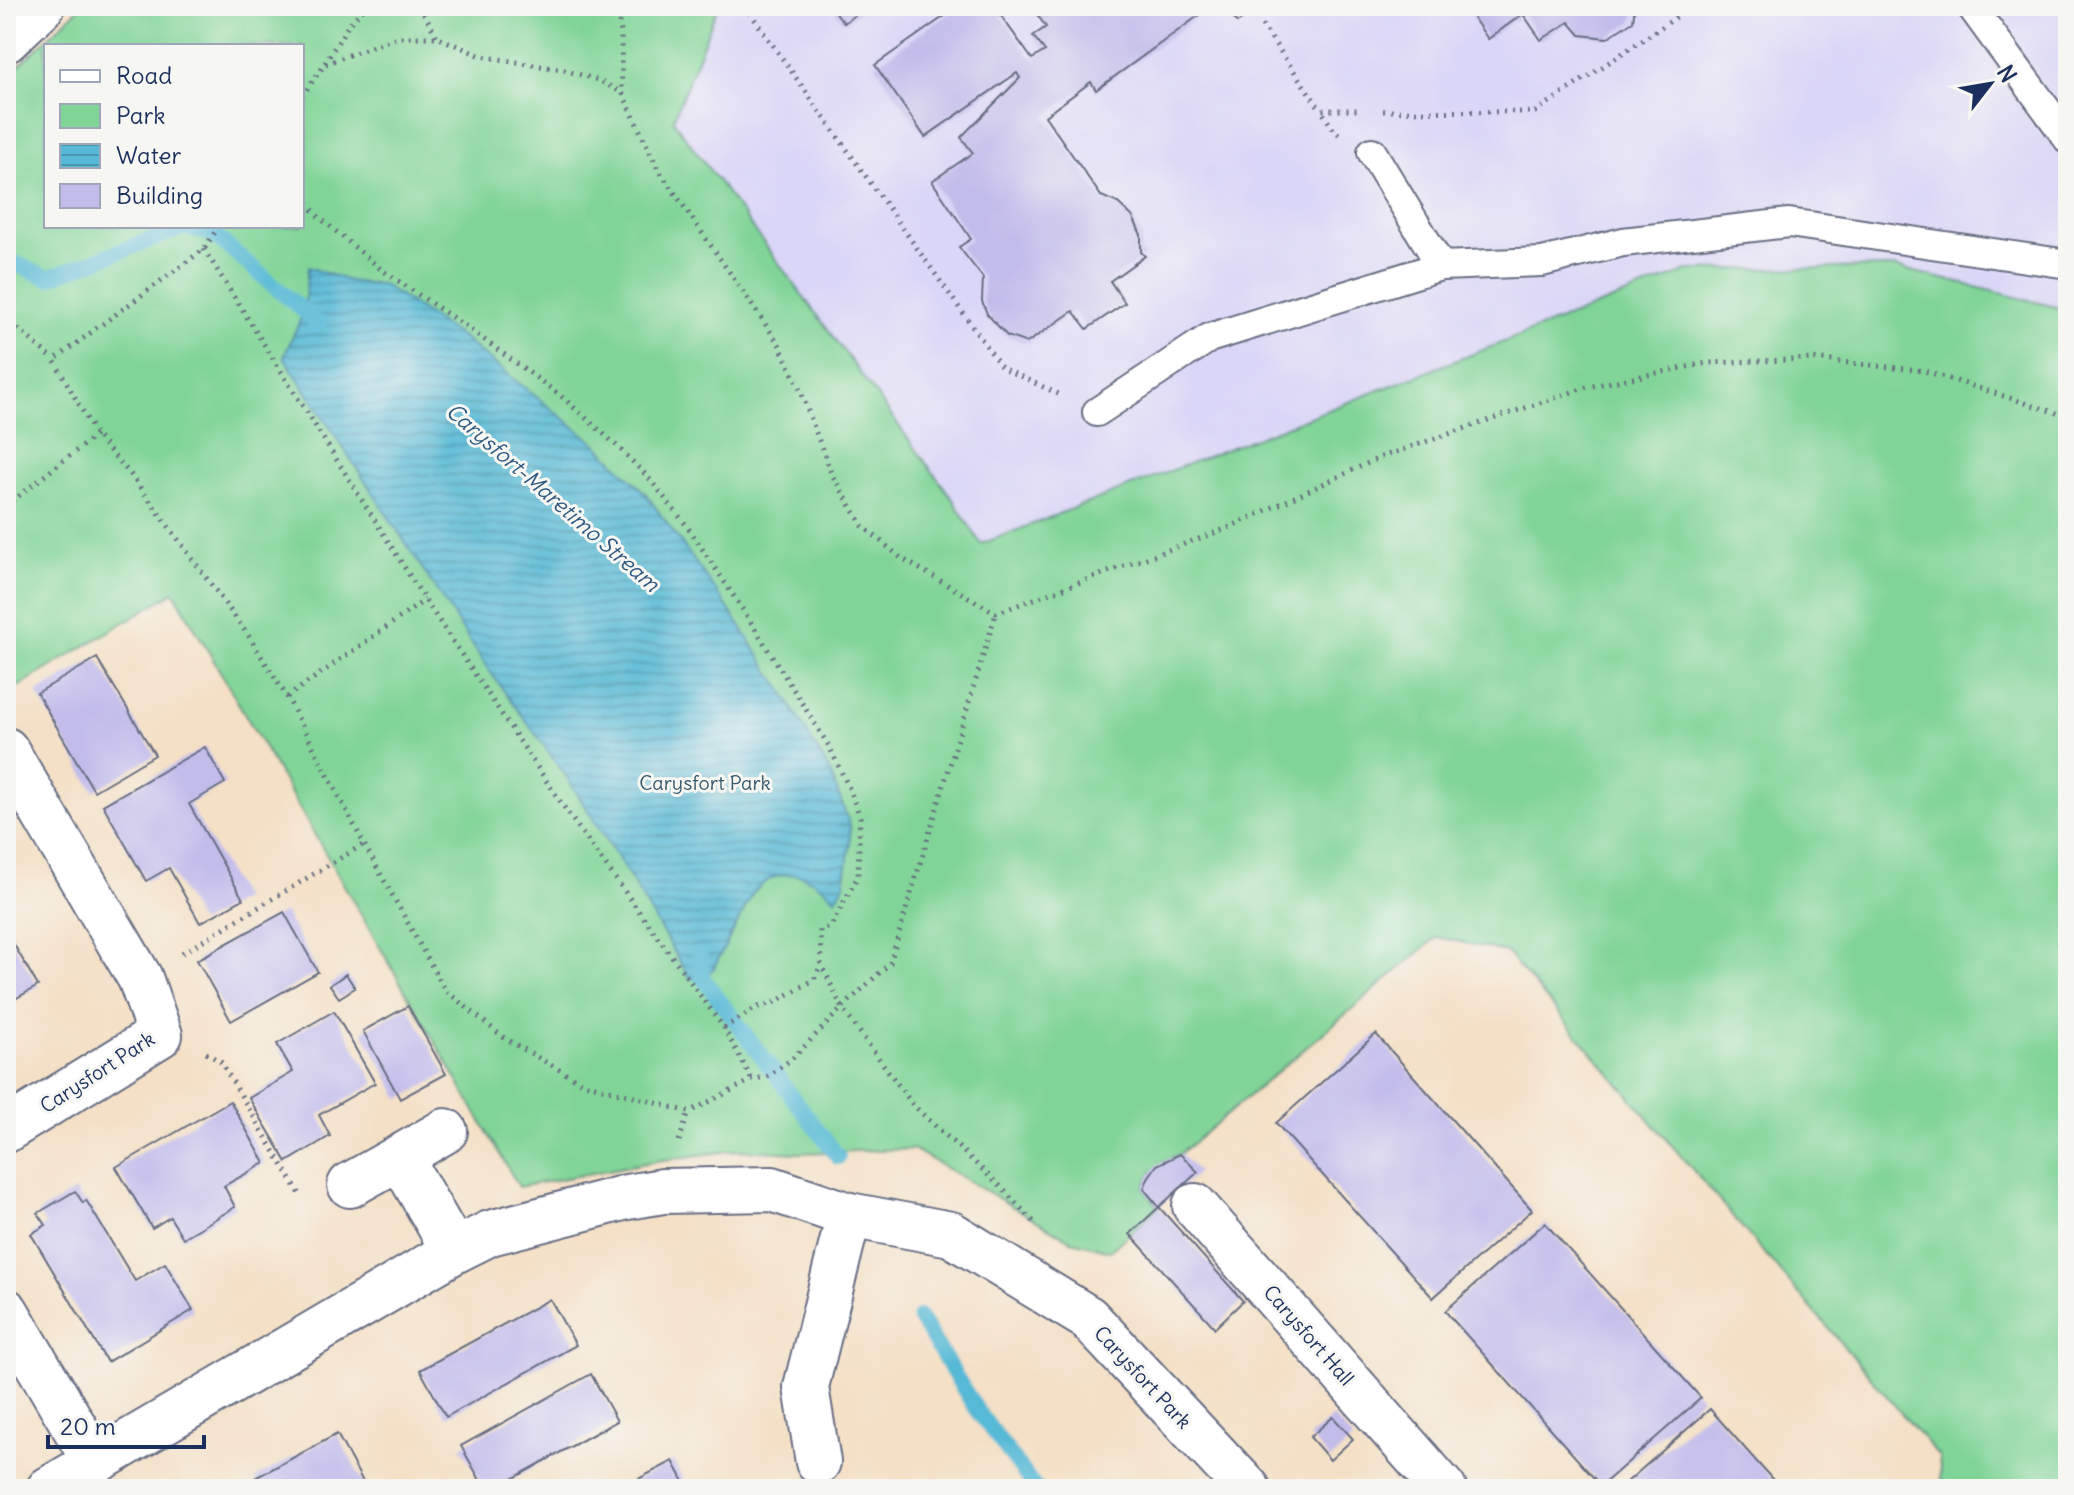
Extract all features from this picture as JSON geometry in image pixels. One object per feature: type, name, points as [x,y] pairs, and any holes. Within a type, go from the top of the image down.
[{"type":"street","points":[[6,40],[42,6]]},
{"type":"street","name":"Carysfort Park","points":[[6,750],[140,978],[160,1035],[6,1130]]},
{"type":"street","points":[[350,1185],[445,1131]]},
{"type":"street","points":[[400,1157],[454,1251]]},
{"type":"street","name":"Carysfort Park","points":[[49,1489],[454,1251],[490,1233],[627,1197],[663,1191],[772,1189],[849,1215],[951,1234],[1088,1318],[1248,1489]]},
{"type":"street","name":"Carysfort Hall","points":[[1195,1206],[1420,1481]]},
{"type":"street","points":[[818,1462],[806,1387],[849,1215]]},
{"type":"street","points":[[6,1311],[95,1462]]},
{"type":"lane","points":[[1971,6],[2068,139]]},
{"type":"lane","points":[[1372,152],[1441,266]]},
{"type":"lane","points":[[1097,412],[1209,338],[1441,266],[1542,262],[1623,242],[1789,223],[2068,264]]},
{"type":"path","points":[[304,93],[349,24],[366,6]]},
{"type":"path","points":[[420,6],[437,37]]},
{"type":"path","points":[[616,6],[621,32],[622,92],[658,169],[779,344],[801,392],[831,473],[863,526],[901,558],[996,613]]},
{"type":"path","points":[[745,6],[1002,368],[1097,412]]},
{"type":"path","points":[[1382,111],[1535,112],[1693,6]]},
{"type":"path","points":[[1262,25],[1335,132],[1372,152]]},
{"type":"path","points":[[325,64],[397,37],[437,37],[481,56],[564,70],[598,80],[622,92]]},
{"type":"path","points":[[1321,110],[1367,110]]},
{"type":"path","points":[[304,199],[319,217],[382,270],[561,396],[648,477],[687,526],[829,746],[860,817],[858,876],[832,924],[820,930],[821,963],[842,1008],[913,1105],[1000,1186],[1039,1228]]},
{"type":"path","points":[[54,360],[204,249],[218,228]]},
{"type":"path","points":[[204,249],[425,600],[572,819],[726,1026],[752,1080]]},
{"type":"path","points":[[6,318],[54,360],[96,435],[131,475],[246,632],[287,697],[445,990],[503,1037],[580,1082],[689,1112],[752,1080],[768,1076],[792,1059],[890,963],[996,613]]},
{"type":"path","points":[[996,613],[1228,528],[1381,457],[1587,387],[1707,363],[1813,359],[1925,371],[2068,418]]},
{"type":"path","points":[[6,506],[96,435]]},
{"type":"path","points":[[287,697],[425,600]]},
{"type":"path","points":[[140,978],[364,844]]},
{"type":"path","points":[[726,1026],[814,980],[821,963]]},
{"type":"path","points":[[160,1035],[202,1050],[221,1062],[308,1209],[350,1185]]},
{"type":"shaded area","points":[[718,6],[2068,6],[2068,310],[1895,267],[1690,270],[981,544],[952,498],[673,120]]},
{"type":"green space","name":"Carysfort Park","points":[[81,6],[718,6],[673,120],[952,498],[981,544],[1690,270],[1895,267],[2068,310],[2068,1489],[1942,1489],[1939,1457],[1506,952],[1437,937],[1180,1154],[1157,1167],[1144,1189],[1159,1207],[1110,1251],[1072,1241],[913,1149],[801,1153],[737,1150],[656,1161],[519,1187],[174,592],[6,694],[6,78]]},
{"type":"water","points":[[308,267],[349,281],[383,285],[457,334],[596,444],[645,493],[724,602],[784,693],[830,772],[850,825],[844,885],[836,899],[806,878],[785,874],[774,877],[753,893],[713,969],[702,977],[690,979],[564,773],[488,669],[284,357],[304,311]]},
{"type":"building","points":[[831,6],[867,6],[844,23]]},
{"type":"building","points":[[959,6],[994,6],[1032,59],[1045,51],[1033,36],[1046,27],[1031,6],[1212,6],[1096,90],[1091,82],[1045,116],[1101,196],[1118,203],[1133,217],[1141,235],[1141,252],[1145,256],[1110,281],[1125,303],[1087,329],[1073,311],[1027,343],[1007,336],[987,314],[982,301],[983,278],[959,247],[971,239],[932,181],[973,153],[961,137],[1020,78],[1017,73],[925,137],[875,65]]},
{"type":"building","points":[[1225,6],[1264,6],[1237,23]]},
{"type":"building","points":[[1465,6],[1635,6],[1633,21],[1607,38],[1580,35],[1569,22],[1541,40],[1523,14],[1488,39]]},
{"type":"building","points":[[97,658],[155,755],[94,791],[37,693]]},
{"type":"building","points":[[205,747],[225,783],[189,804],[243,899],[200,923],[169,868],[146,881],[103,805]]},
{"type":"building","points":[[284,912],[318,972],[231,1021],[197,960]]},
{"type":"building","points":[[6,931],[38,986],[6,1004]]},
{"type":"building","points":[[346,974],[355,988],[339,998],[330,985]]},
{"type":"building","points":[[408,1006],[446,1074],[400,1099],[363,1031]]},
{"type":"building","points":[[334,1011],[375,1083],[319,1115],[330,1136],[287,1162],[249,1098],[293,1072],[277,1044]]},
{"type":"building","points":[[1376,1034],[1532,1210],[1433,1298],[1276,1123]]},
{"type":"building","points":[[230,1101],[265,1163],[224,1186],[235,1207],[183,1238],[170,1217],[152,1228],[116,1167]]},
{"type":"building","points":[[1180,1154],[1198,1172],[1159,1207],[1144,1189],[1148,1178],[1157,1165]]},
{"type":"building","points":[[75,1191],[83,1203],[86,1200],[135,1281],[165,1263],[193,1310],[107,1362],[31,1234],[46,1225],[38,1213]]},
{"type":"building","points":[[1159,1207],[1243,1301],[1215,1328],[1130,1234]]},
{"type":"building","points":[[1545,1223],[1701,1398],[1601,1486],[1445,1311]]},
{"type":"building","points":[[550,1299],[576,1345],[446,1417],[420,1370]]},
{"type":"building","points":[[591,1374],[617,1421],[494,1489],[485,1489],[461,1446]]},
{"type":"building","points":[[1710,1409],[1781,1489],[1619,1489]]},
{"type":"building","points":[[1333,1417],[1353,1439],[1330,1460],[1310,1437]]},
{"type":"building","points":[[337,1434],[367,1489],[261,1489],[255,1478]]},
{"type":"building","points":[[673,1461],[688,1489],[619,1489]]},
{"type":"waterway","name":"Carysfort-Maretimo Stream","points":[[6,259],[48,278],[182,228]]},
{"type":"waterway","name":"Carysfort-Maretimo Stream","points":[[189,228],[213,234],[319,324]]},
{"type":"waterway","name":"Carysfort-Maretimo Stream","points":[[700,956],[702,977],[838,1157]]},
{"type":"waterway","name":"Carysfort-Maretimo Stream","points":[[919,1317],[976,1409],[1036,1489]]}]
